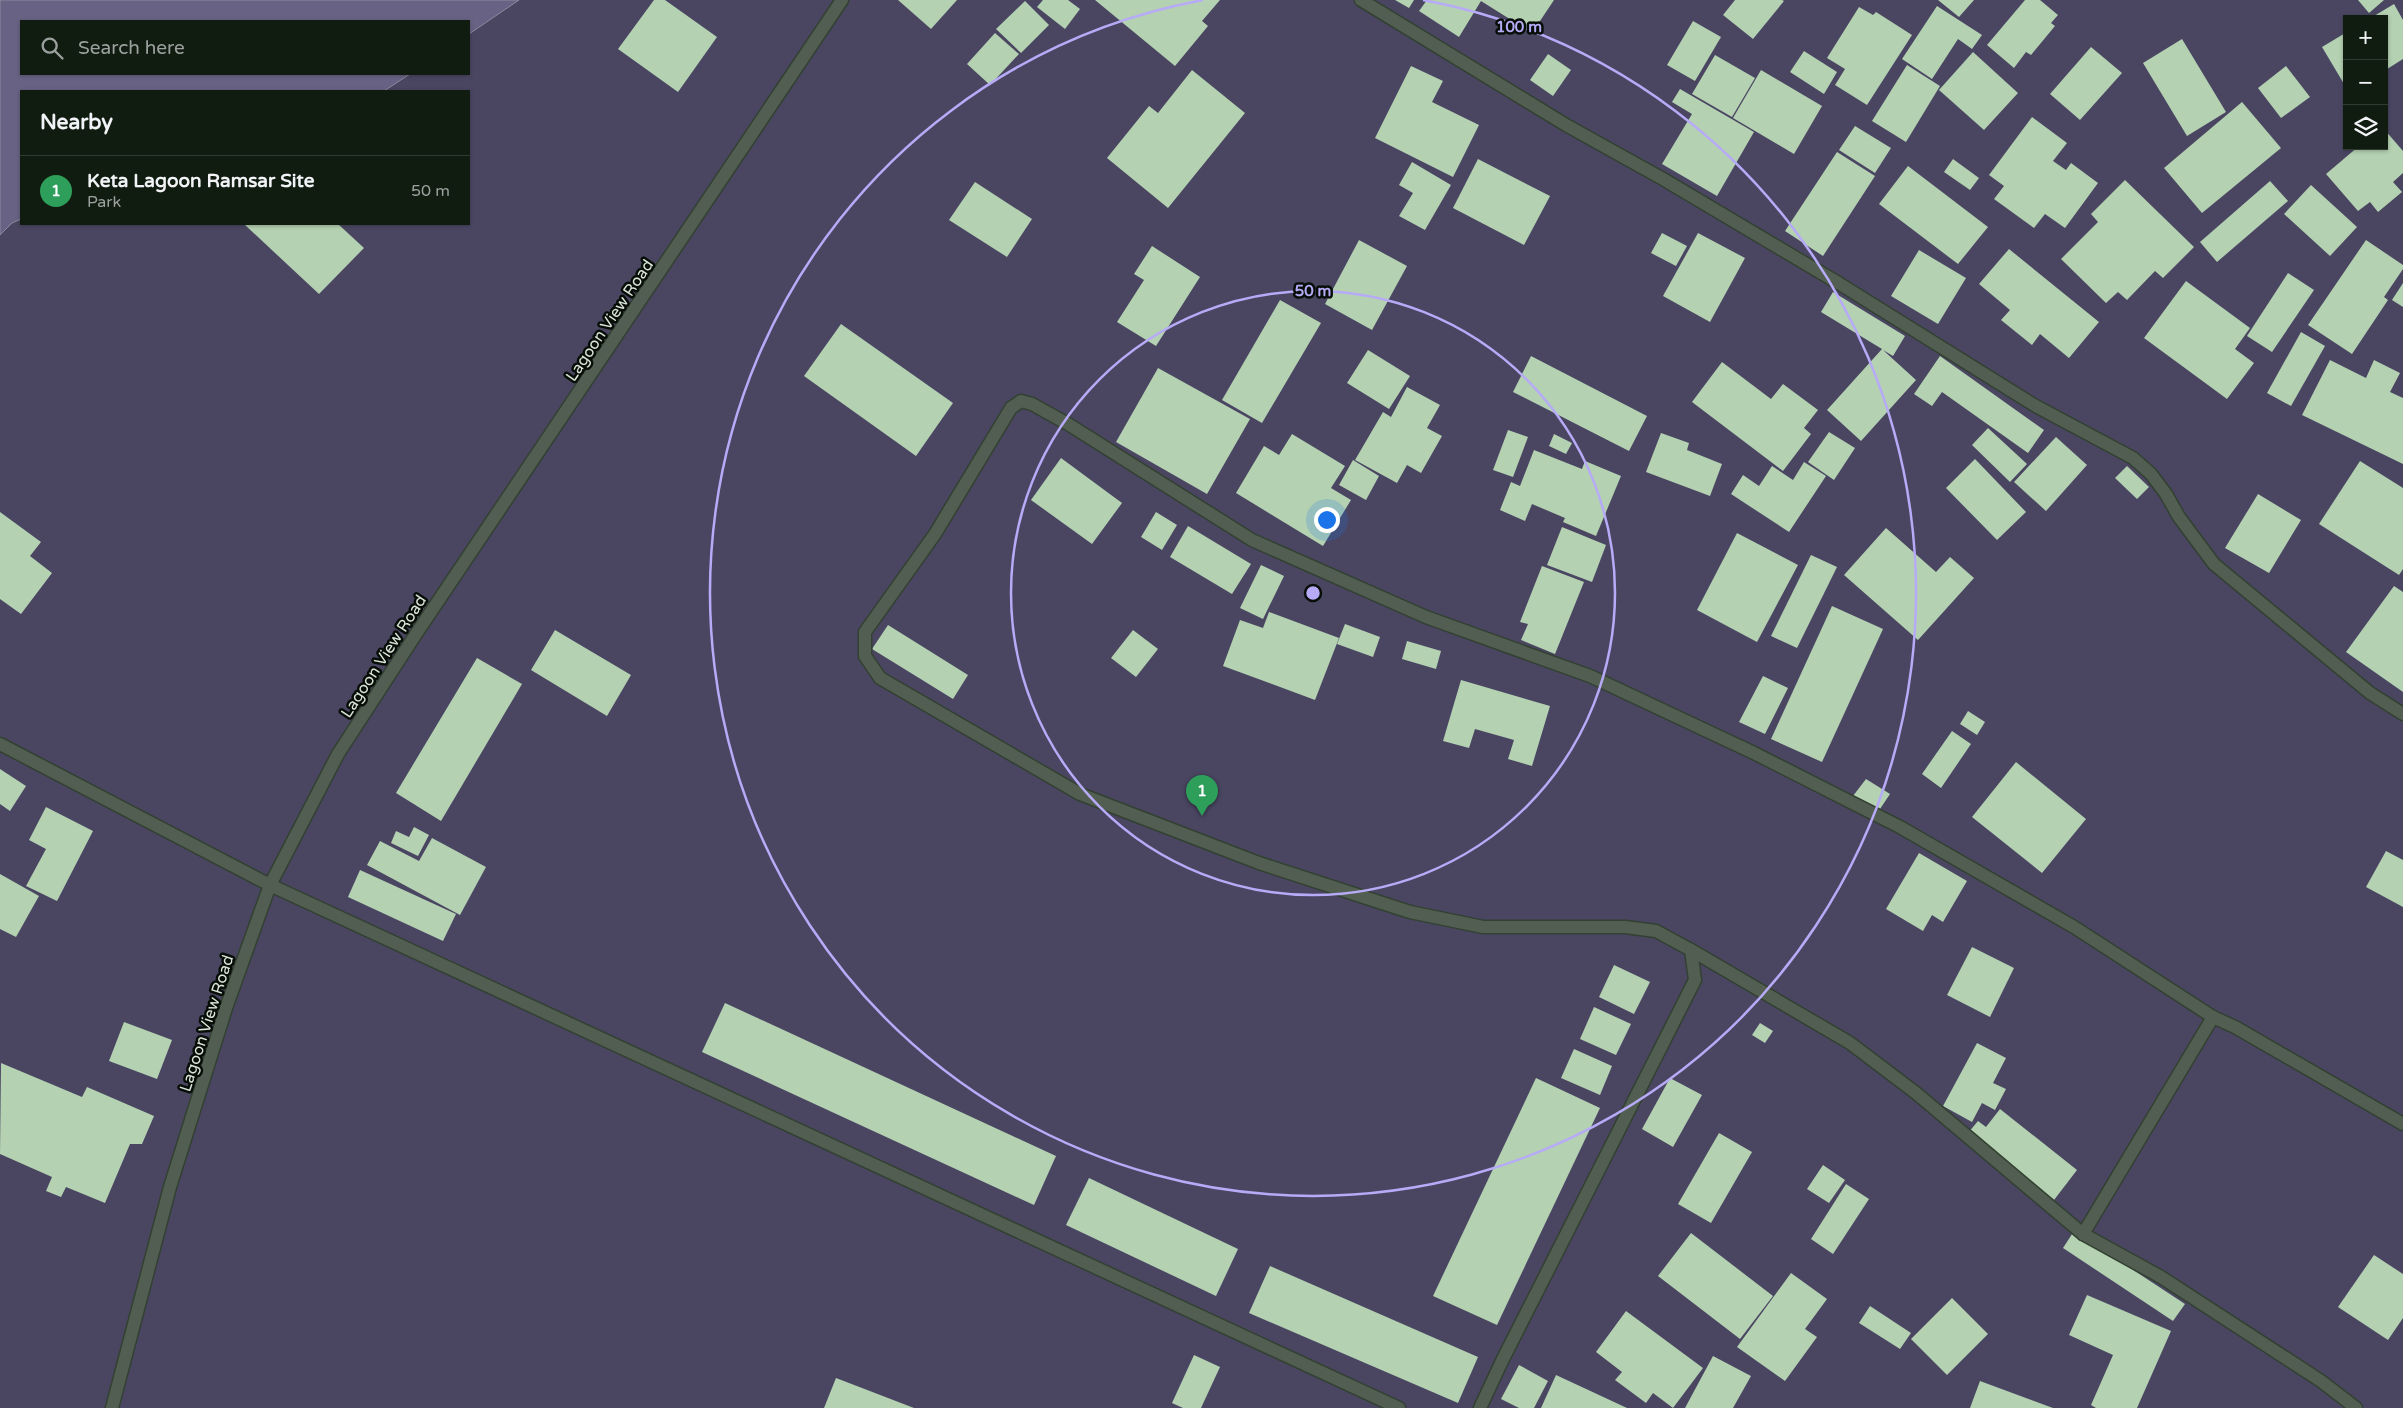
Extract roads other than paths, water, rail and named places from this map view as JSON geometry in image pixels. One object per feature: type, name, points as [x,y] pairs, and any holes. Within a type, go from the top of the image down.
[{"type":"street","name":"Lagoon View Road","points":[[112,1408],[170,1187],[226,1008],[270,885],[338,754],[416,634],[504,507],[842,0]]},
{"type":"street","points":[[1361,0],[1566,125],[1663,179],[1840,284],[2034,405],[2133,458],[2151,474],[2166,494],[2179,517],[2214,564],[2370,693],[2403,714]]},
{"type":"street","points":[[2356,1408],[2321,1381],[2161,1277],[2083,1234],[1916,1093],[1850,1043],[1656,931],[1625,927],[1484,927],[1410,912],[1259,862],[1080,794],[880,678],[865,656],[865,632],[934,534],[1011,408],[1021,401],[1032,404],[1068,424],[1252,540],[1426,617],[1590,676],[1754,753],[1900,827],[2074,927],[2214,1017],[2235,1027],[2403,1124]]},
{"type":"street","points":[[0,744],[270,885],[1399,1408]]},
{"type":"street","points":[[1480,1408],[1695,980],[1690,950]]},
{"type":"street","points":[[2083,1234],[2214,1017]]},
{"type":"place","name":"Keta Lagoon Ramsar Site","points":[[1202,816]]}]
